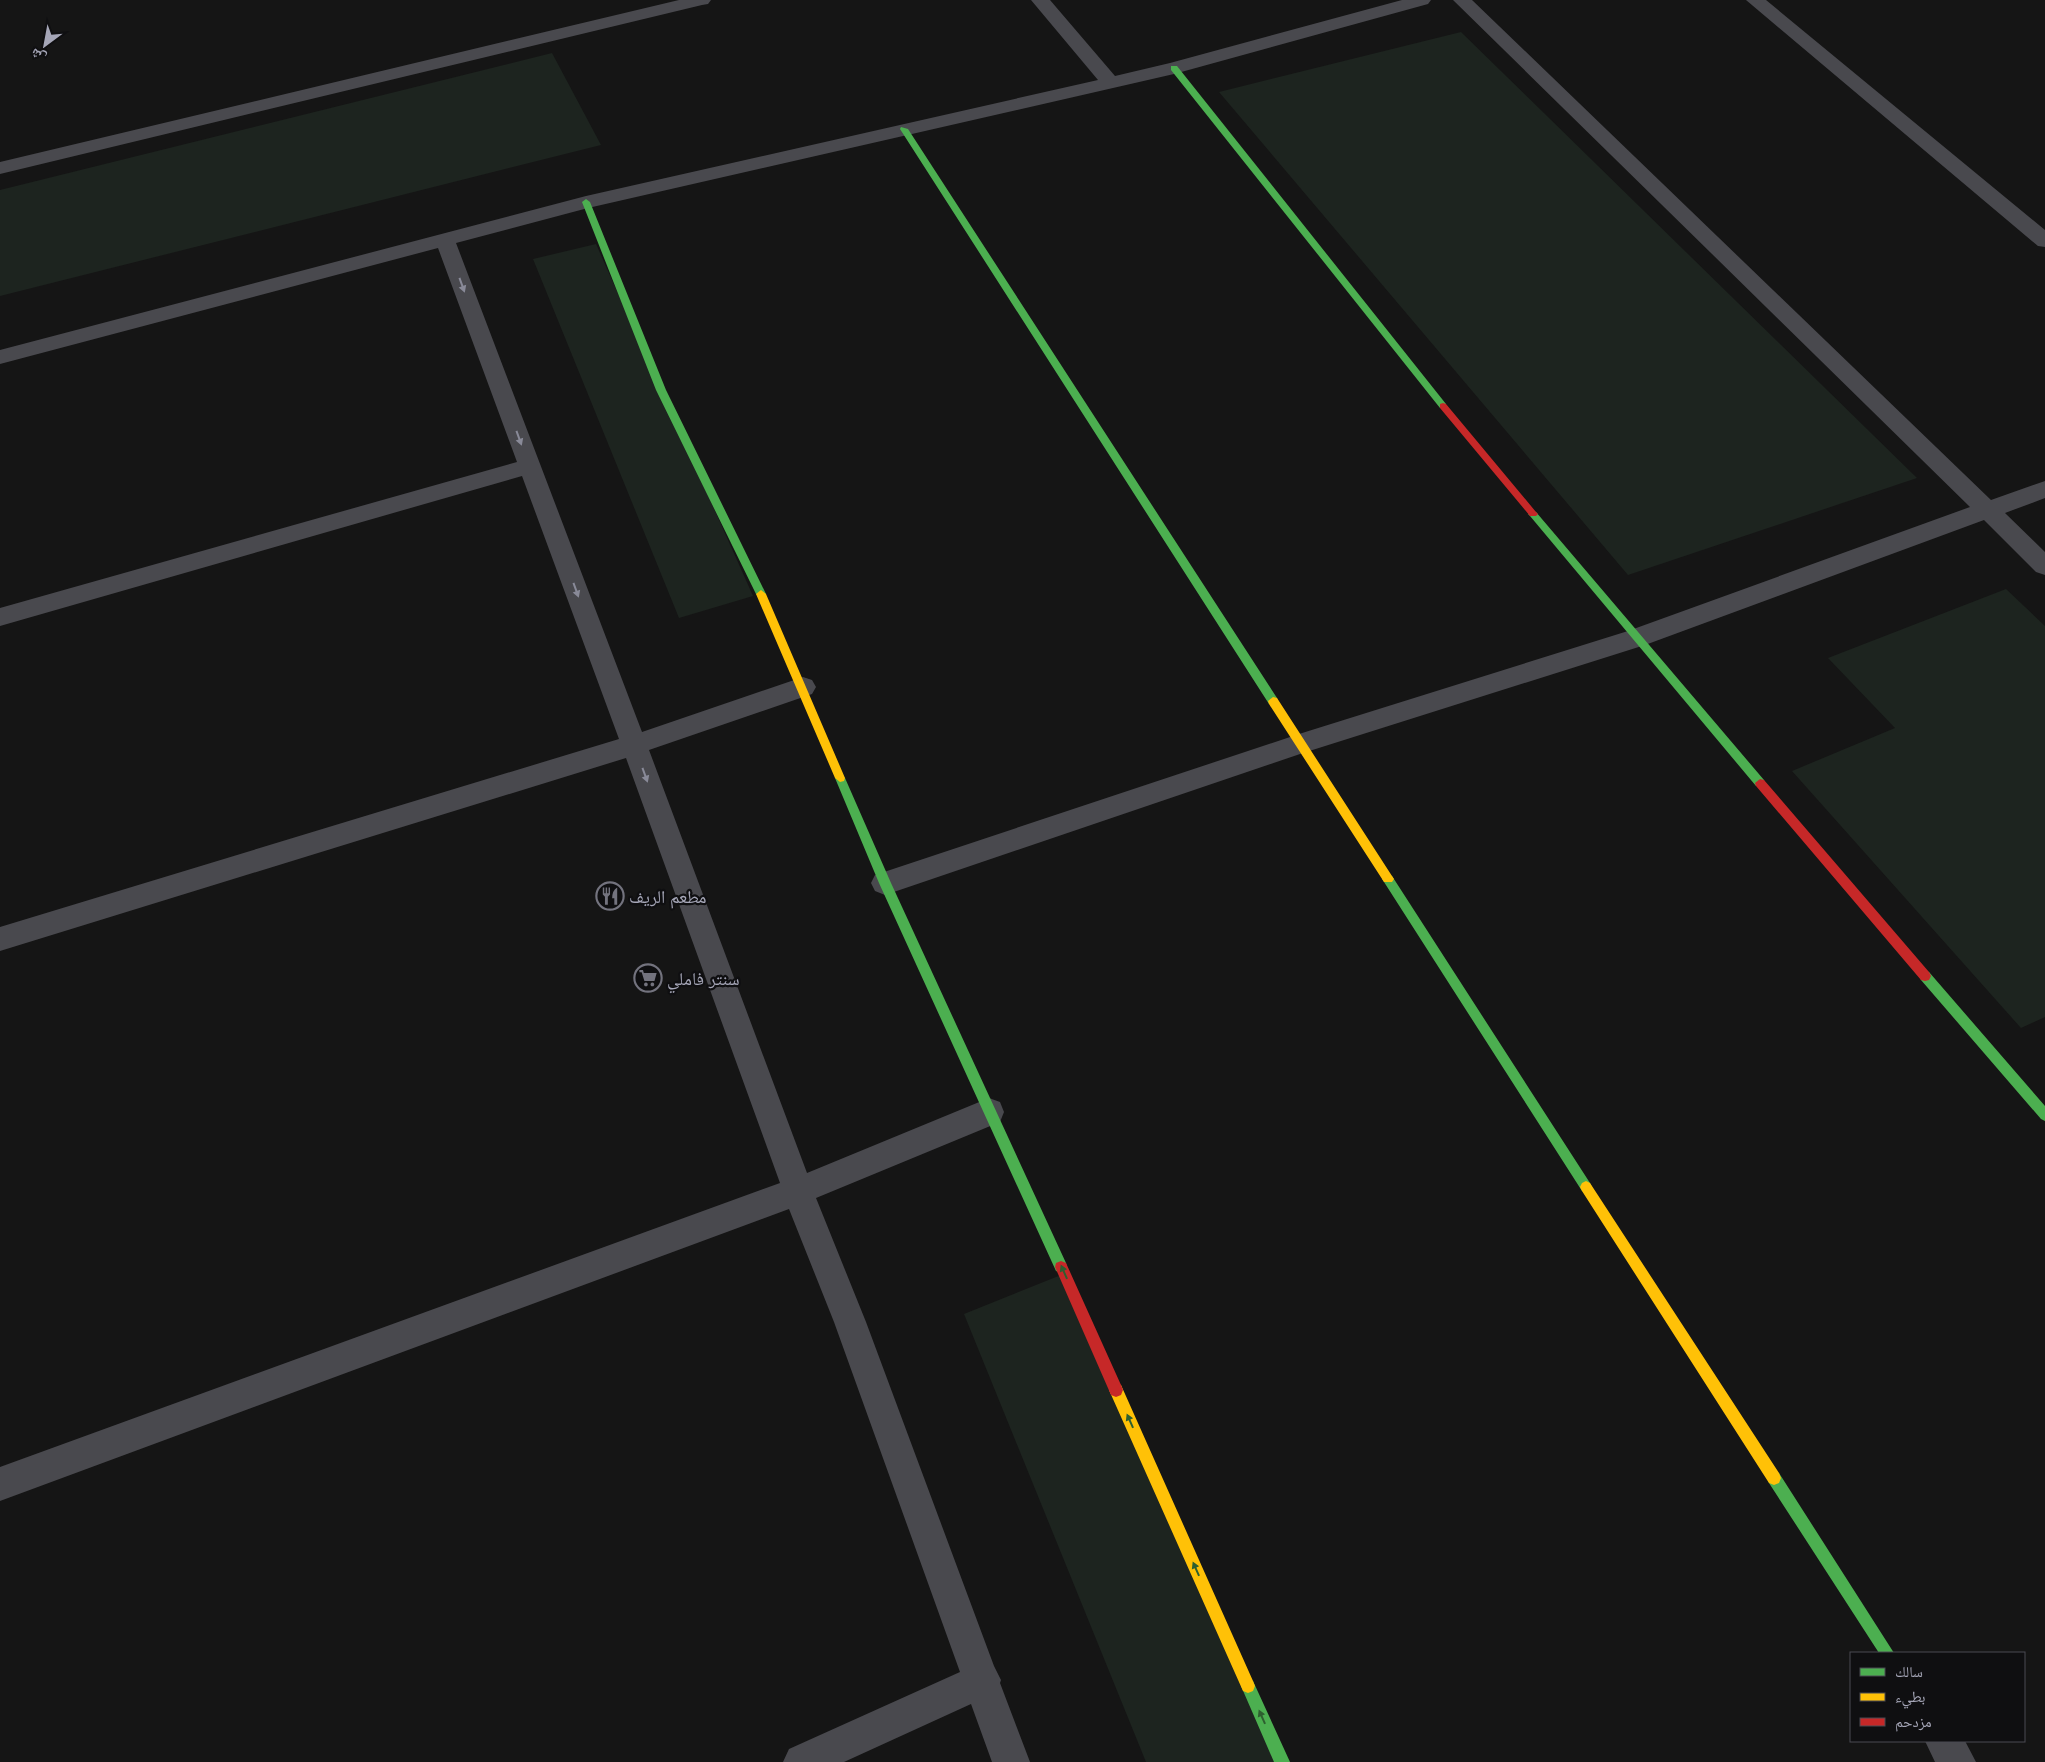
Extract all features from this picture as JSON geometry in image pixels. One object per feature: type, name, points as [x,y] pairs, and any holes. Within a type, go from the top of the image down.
[{"type":"street","points":[[0,168],[702,0]]},
{"type":"street","points":[[1040,0],[1111,83]]},
{"type":"street","points":[[0,357],[586,202],[1174,68],[1422,0]]},
{"type":"street","points":[[1462,0],[2045,566]]},
{"type":"street","points":[[1755,0],[2045,241]]},
{"type":"street","points":[[1174,68],[1268,190],[1365,310],[1636,638],[2045,1116]]},
{"type":"street","points":[[904,129],[1886,1652]]},
{"type":"street","points":[[586,202],[661,390],[770,613],[885,883],[989,1112],[1050,1240],[1282,1762]]},
{"type":"street","points":[[445,240],[634,745],[798,1192],[850,1322],[1012,1762]]},
{"type":"street","points":[[0,617],[530,466]]},
{"type":"street","points":[[885,883],[1299,744],[1636,638],[2045,488]]},
{"type":"street","points":[[0,939],[634,745],[803,687]]},
{"type":"street","points":[[0,1484],[798,1192],[989,1112]]},
{"type":"street","points":[[802,1762],[983,1680]]},
{"type":"street","points":[[1945,1742],[1957,1762]]},
{"type":"shaded area","points":[[1461,32],[1917,478],[1628,575],[1219,92]]},
{"type":"shaded area","points":[[552,53],[601,145],[0,296],[0,190]]},
{"type":"shaded area","points":[[596,244],[753,596],[679,618],[533,259]]},
{"type":"shaded area","points":[[2006,589],[2045,626],[2045,1017],[2021,1028],[1792,771],[1895,728],[1828,658]]},
{"type":"shaded area","points":[[1061,1275],[1277,1762],[1146,1762],[964,1314]]},
{"type":"traffic: fast","points":[[1174,68],[1443,406]]},
{"type":"traffic: fast","points":[[904,129],[1273,701]]},
{"type":"traffic: fast","points":[[586,202],[661,390],[761,594]]},
{"type":"traffic: fast","points":[[1533,514],[1760,783]]},
{"type":"traffic: fast","points":[[840,778],[885,883],[1061,1267]]},
{"type":"traffic: fast","points":[[1388,879],[1586,1187]]},
{"type":"traffic: fast","points":[[1925,976],[2045,1115]]},
{"type":"traffic: fast","points":[[1774,1478],[1886,1652]]},
{"type":"traffic: fast","points":[[1248,1686],[1282,1762]]},
{"type":"traffic: slow","points":[[761,594],[840,778]]},
{"type":"traffic: slow","points":[[1273,701],[1388,879]]},
{"type":"traffic: slow","points":[[1586,1187],[1774,1478]]},
{"type":"traffic: slow","points":[[1116,1390],[1248,1686]]},
{"type":"traffic: jam","points":[[1443,406],[1533,514]]},
{"type":"traffic: jam","points":[[1760,783],[1925,976]]},
{"type":"traffic: jam","points":[[1061,1267],[1116,1390]]},
{"type":"place","name":"مطعم الريف","points":[[610,896]]},
{"type":"place","name":"سنتر فاملي","points":[[648,978]]}]
